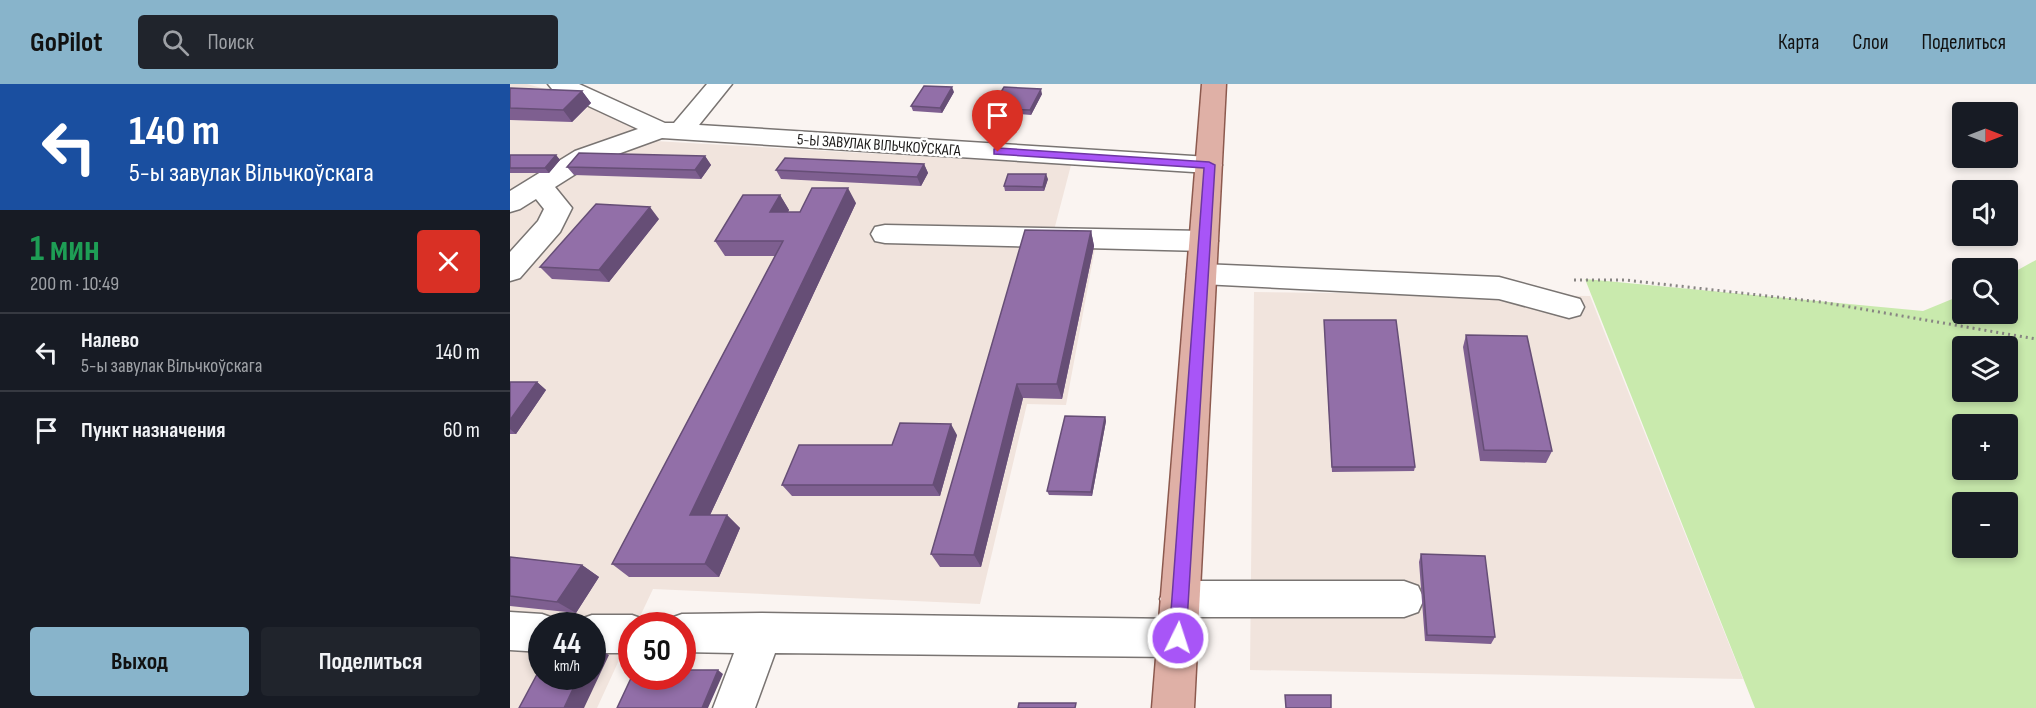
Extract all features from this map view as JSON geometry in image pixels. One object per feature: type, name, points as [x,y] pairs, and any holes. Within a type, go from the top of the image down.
[{"type":"main road","points":[[1173,708],[1214,84]]},
{"type":"street","name":"5-Ы ЗАВУЛАК ВІЛЬЧКОЎСКАГА","points":[[560,84],[670,131],[1209,165]]},
{"type":"street","points":[[510,203],[584,157],[670,131],[720,84]]},
{"type":"street","points":[[510,271],[550,225],[558,208],[539,185]]},
{"type":"street","points":[[885,234],[1204,241]]},
{"type":"street","points":[[1202,274],[1499,288],[1569,294]]},
{"type":"street","points":[[696,633],[1179,618],[1404,600]]},
{"type":"street","points":[[510,630],[528,632]]},
{"type":"street","points":[[734,708],[762,632]]},
{"type":"path","points":[[1569,294],[1625,280],[1821,302],[2036,339]]},
{"type":"shaded area","points":[[510,84],[527,84],[589,101],[655,141],[1071,165],[1052,238],[1096,243],[1066,405],[1027,404],[980,604],[653,589],[642,612],[618,612],[618,662],[606,688],[606,612],[528,612],[528,690],[605,690],[597,708],[510,708]]},
{"type":"shaded area","points":[[1254,292],[1590,296],[1743,679],[1250,670]]},
{"type":"green space","points":[[2036,260],[2036,708],[1755,708],[1585,279],[1923,311],[1952,299],[1952,324],[2018,324],[2018,270]]},
{"type":"building","points":[[924,86],[952,87],[940,108],[911,106]]},
{"type":"building","points":[[1004,87],[1041,89],[1030,110],[1006,109],[999,121],[975,119],[988,97],[998,97]]},
{"type":"building","points":[[510,88],[582,91],[563,110],[510,108]]},
{"type":"building","points":[[579,153],[705,156],[695,170],[567,167]]},
{"type":"building","points":[[510,155],[556,155],[545,168],[510,168]]},
{"type":"building","points":[[785,158],[924,164],[917,177],[776,170]]},
{"type":"building","points":[[1008,174],[1046,174],[1043,187],[1004,186]]},
{"type":"building","points":[[812,188],[848,188],[690,515],[727,515],[705,564],[612,564],[783,241],[715,241],[743,195],[780,195],[770,212],[800,212]]},
{"type":"building","points":[[596,204],[650,207],[599,270],[540,267]]},
{"type":"building","points":[[1025,230],[1091,231],[1057,384],[1017,384],[974,555],[931,554]]},
{"type":"building","points":[[1324,320],[1396,320],[1415,467],[1332,467]]},
{"type":"building","points":[[1466,335],[1527,336],[1552,451],[1484,450]]},
{"type":"building","points":[[510,382],[537,382],[510,420]]},
{"type":"building","points":[[1065,416],[1105,417],[1091,492],[1047,491]]},
{"type":"building","points":[[900,423],[951,424],[933,485],[782,485],[799,445],[892,445]]},
{"type":"building","points":[[1421,554],[1485,556],[1495,637],[1427,635]]},
{"type":"building","points":[[510,557],[582,565],[557,602],[510,596]]},
{"type":"building","points":[[696,670],[718,670],[702,708],[617,708],[625,690],[696,690]]},
{"type":"building","points":[[529,690],[572,690],[564,708],[519,708]]},
{"type":"building","points":[[1285,695],[1331,695],[1331,708],[1286,708]]},
{"type":"building","points":[[1019,703],[1076,703],[1075,708],[1018,708]]},
{"type":"route","points":[[998,152],[1209,165],[1178,638]]}]
